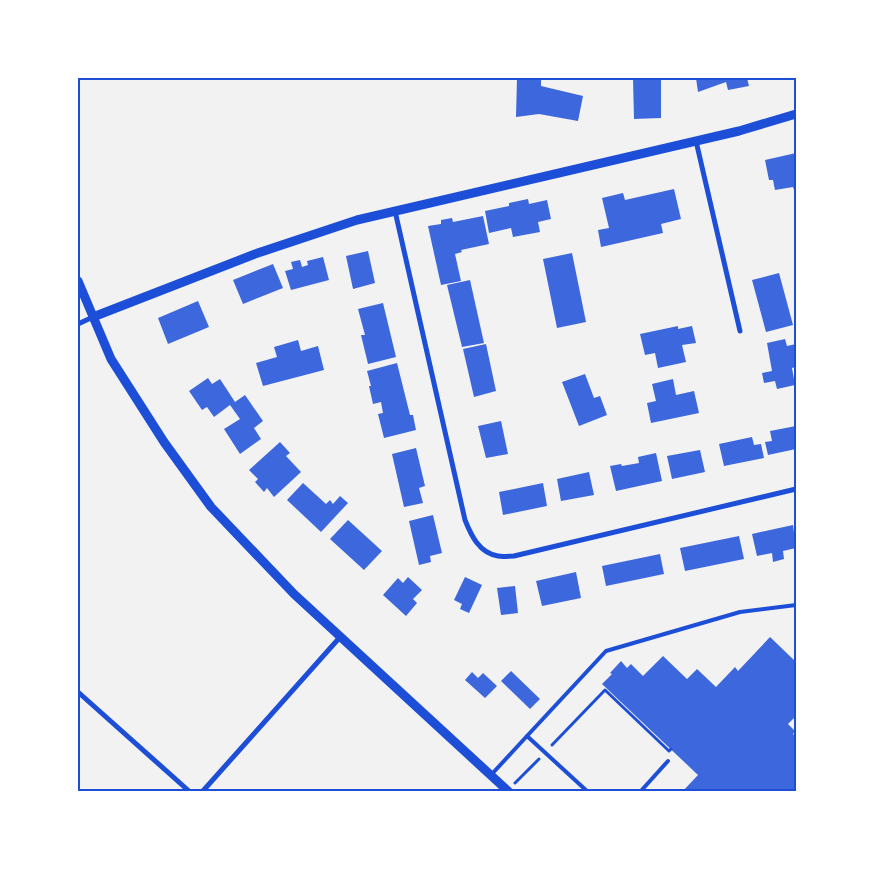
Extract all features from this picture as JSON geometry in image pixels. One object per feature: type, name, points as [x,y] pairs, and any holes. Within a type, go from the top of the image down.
[{"type":"street","points":[[78,324],[255,254],[357,220],[739,131],[796,114]]},
{"type":"street","points":[[696,141],[740,331]]},
{"type":"street","points":[[395,211],[465,520],[472,537],[486,552],[497,556],[514,556],[796,489]]},
{"type":"street","points":[[78,281],[111,359],[164,442],[211,507],[294,594],[508,791]]},
{"type":"street","points":[[202,792],[341,636]]},
{"type":"street","points":[[78,692],[190,792]]},
{"type":"lane","points":[[491,775],[606,651],[740,612],[796,605]]},
{"type":"lane","points":[[528,736],[588,792]]},
{"type":"lane","points":[[640,792],[668,761]]},
{"type":"path","points":[[508,791],[605,690],[669,751],[671,749]]},
{"type":"building","points":[[517,78],[541,78],[541,86],[583,96],[578,121],[539,114],[516,117]]},
{"type":"building","points":[[633,78],[661,78],[661,118],[634,119]]},
{"type":"building","points":[[696,78],[747,78],[749,86],[728,90],[726,82],[698,92]]},
{"type":"building","points":[[796,153],[796,190],[793,187],[775,190],[773,180],[769,180],[765,160]]},
{"type":"building","points":[[674,189],[681,219],[661,224],[663,233],[601,247],[598,230],[609,228],[602,198],[623,193],[625,200]]},
{"type":"building","points":[[528,199],[529,204],[547,200],[551,219],[538,222],[540,232],[513,237],[511,228],[489,233],[485,211],[509,206],[509,203]]},
{"type":"building","points":[[483,216],[489,244],[461,250],[462,252],[455,254],[461,281],[441,285],[428,226],[441,224],[441,220],[452,218],[453,222]]},
{"type":"building","points":[[368,251],[375,283],[353,289],[346,256]]},
{"type":"building","points":[[572,253],[586,322],[557,328],[543,259]]},
{"type":"building","points":[[323,257],[329,280],[291,290],[285,271],[293,269],[291,262],[300,260],[302,267],[308,265],[307,261]]},
{"type":"building","points":[[273,264],[283,288],[243,304],[233,280]]},
{"type":"building","points":[[779,273],[793,325],[766,332],[752,280]]},
{"type":"building","points":[[470,280],[484,343],[462,347],[447,285]]},
{"type":"building","points":[[198,301],[209,327],[168,344],[158,318]]},
{"type":"building","points":[[383,303],[396,357],[368,364],[361,335],[365,335],[358,309]]},
{"type":"building","points":[[678,326],[678,329],[692,326],[696,343],[682,345],[686,362],[658,368],[655,353],[645,355],[640,334]]},
{"type":"building","points":[[785,339],[787,346],[796,344],[796,367],[792,368],[795,385],[777,389],[775,381],[764,383],[762,373],[772,371],[767,343]]},
{"type":"building","points":[[298,340],[301,351],[318,346],[324,370],[263,386],[256,363],[277,357],[274,347]]},
{"type":"building","points":[[486,344],[496,391],[474,397],[463,349]]},
{"type":"building","points":[[397,363],[410,415],[413,415],[416,430],[384,438],[378,414],[383,413],[381,402],[373,404],[367,371]]},
{"type":"building","points":[[585,374],[594,398],[600,396],[607,415],[579,426],[562,382]]},
{"type":"building","points":[[208,378],[212,384],[220,379],[235,402],[245,395],[263,421],[254,428],[261,439],[240,454],[224,429],[240,419],[230,405],[214,417],[207,407],[202,410],[189,391]]},
{"type":"building","points":[[673,379],[676,395],[694,391],[699,413],[651,423],[647,403],[656,401],[652,384]]},
{"type":"building","points":[[501,421],[508,454],[486,458],[478,426]]},
{"type":"building","points":[[796,426],[796,449],[768,455],[765,442],[772,441],[770,431]]},
{"type":"building","points":[[752,437],[754,445],[761,444],[764,458],[724,466],[719,444]]},
{"type":"building","points":[[280,442],[290,453],[286,456],[301,472],[274,497],[267,488],[264,492],[255,482],[258,479],[249,470]]},
{"type":"building","points":[[416,448],[425,486],[419,488],[423,503],[404,507],[392,454]]},
{"type":"building","points":[[700,450],[705,472],[672,479],[667,456]]},
{"type":"building","points":[[656,453],[662,481],[616,491],[610,466],[639,463],[638,457]]},
{"type":"building","points":[[589,472],[594,495],[561,501],[557,479]]},
{"type":"building","points":[[303,483],[326,504],[330,500],[333,504],[340,496],[348,503],[321,532],[287,500]]},
{"type":"building","points":[[543,483],[547,506],[503,515],[499,492]]},
{"type":"building","points":[[433,515],[442,553],[430,556],[431,562],[419,565],[409,521]]},
{"type":"building","points":[[348,520],[382,551],[364,570],[330,539]]},
{"type":"building","points":[[793,525],[796,548],[783,551],[784,559],[773,562],[772,553],[757,556],[752,534]]},
{"type":"building","points":[[739,536],[744,559],[685,571],[680,548]]},
{"type":"building","points":[[660,554],[664,574],[606,586],[602,566]]},
{"type":"building","points":[[576,572],[581,598],[542,606],[536,581]]},
{"type":"building","points":[[408,577],[422,590],[413,599],[417,603],[406,616],[383,595],[398,578],[403,583]]},
{"type":"building","points":[[465,577],[482,585],[469,613],[460,609],[462,604],[454,600]]},
{"type":"building","points":[[515,586],[518,613],[501,615],[497,588]]},
{"type":"building","points":[[770,637],[796,662],[796,716],[788,724],[795,731],[793,734],[796,737],[796,792],[682,792],[698,775],[602,684],[621,661],[627,668],[631,664],[643,676],[663,656],[687,679],[697,669],[716,687],[735,667],[738,671]]},
{"type":"building","points":[[511,671],[540,699],[530,709],[501,681]]},
{"type":"building","points":[[472,672],[478,678],[483,673],[497,686],[485,698],[465,680]]}]
